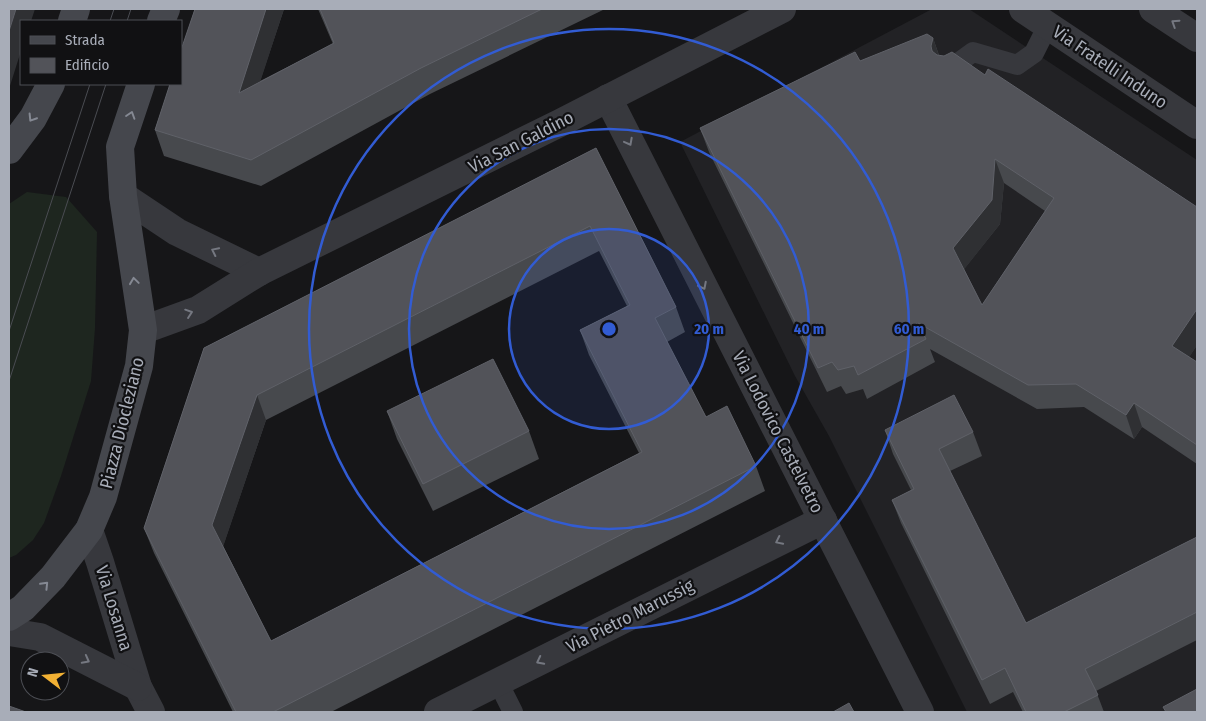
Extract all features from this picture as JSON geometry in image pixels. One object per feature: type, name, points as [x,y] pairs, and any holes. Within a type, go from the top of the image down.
[{"type":"main road","points":[[9,150],[33,118],[50,85]]},
{"type":"main road","name":"Piazza Diocleziano","points":[[9,617],[23,608],[52,577],[89,530],[103,497],[139,366],[143,330],[123,196],[120,147],[141,85]]},
{"type":"street","name":"Via San Galdino","points":[[143,330],[198,310],[259,272],[560,123],[782,9]]},
{"type":"street","name":"Via Fratelli Induno","points":[[1023,9],[1197,125]]},
{"type":"street","points":[[1153,9],[1197,38]]},
{"type":"street","name":"Via Lodovico Castelvetro","points":[[608,98],[920,712]]},
{"type":"street","points":[[123,196],[177,232],[259,272]]},
{"type":"street","name":"Via Pietro Marussig","points":[[454,709],[498,682],[823,520]]},
{"type":"street","name":"Via Losanna","points":[[89,530],[138,687],[152,712]]},
{"type":"street","name":"Via Losanna","points":[[9,632],[40,637],[138,687]]},
{"type":"lane","points":[[951,68],[973,52],[1017,65],[1034,53],[1048,26]]},
{"type":"lane","points":[[498,682],[513,712]]},
{"type":"shaded area","points":[[932,9],[969,9],[1197,160],[1197,712],[967,712],[829,436],[795,376],[680,142]]},
{"type":"shaded area","points":[[27,192],[66,197],[97,232],[95,328],[91,381],[44,523],[33,540],[16,555],[9,558],[9,204]]},
{"type":"building","points":[[9,9],[16,9],[9,31]]},
{"type":"building","points":[[195,9],[266,9],[239,93],[334,43],[320,9],[542,9],[421,68],[251,160],[155,130],[170,85],[182,85],[182,47]]},
{"type":"building","points":[[927,34],[933,38],[932,51],[937,55],[944,56],[952,52],[985,75],[988,69],[1197,207],[1197,309],[1172,346],[1197,362],[1197,445],[1134,403],[1126,415],[1076,384],[1028,385],[918,323],[926,339],[858,375],[854,366],[838,370],[832,362],[818,368],[700,128],[855,52],[860,61]],"holes":[[[995,159],[1054,198],[982,305],[953,248],[992,200]]]},
{"type":"building","points":[[596,148],[676,307],[655,318],[706,417],[727,406],[756,466],[273,712],[236,712],[144,528],[204,348]],"holes":[[[590,226],[630,305],[580,330],[642,452],[271,641],[212,525],[257,395]]]},
{"type":"building","points":[[493,359],[529,431],[423,484],[387,411]]},
{"type":"building","points":[[954,395],[973,432],[939,449],[1026,623],[1197,537],[1197,612],[1085,669],[1098,695],[1064,712],[1026,712],[1005,668],[982,680],[892,500],[914,489],[885,430]]},
{"type":"building","points":[[1197,689],[1197,712],[1166,712],[1163,707]]},
{"type":"building","points":[[849,703],[854,712],[833,712]]},
{"type":"building","points":[[9,706],[26,712],[9,712]]},
{"type":"tram line","points":[[110,20],[114,9]]},
{"type":"tram line","points":[[127,20],[131,9]]},
{"type":"tram line","points":[[9,331],[90,85]]},
{"type":"tram line","points":[[9,381],[106,85]]}]
